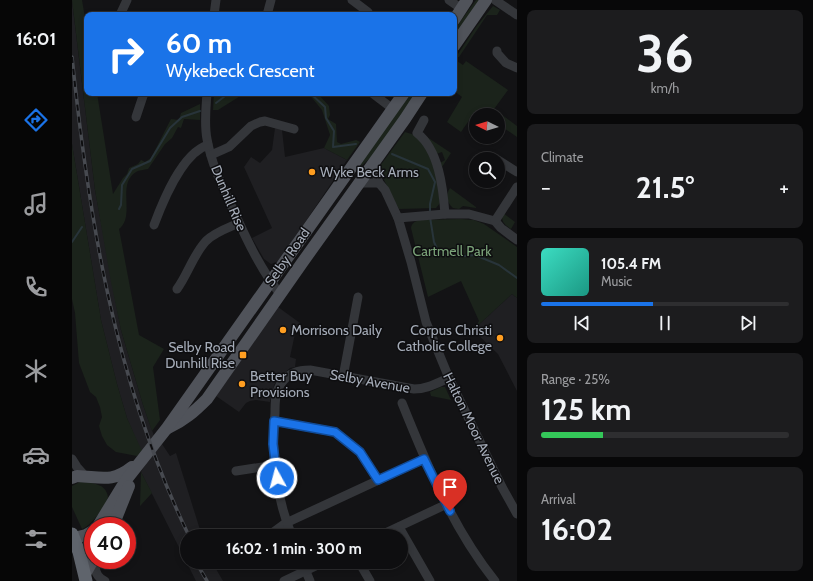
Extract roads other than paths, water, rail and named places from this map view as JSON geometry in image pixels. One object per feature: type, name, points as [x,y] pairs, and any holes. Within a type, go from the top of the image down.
[{"type":"highway","points":[[73,536],[85,577]]},
{"type":"main road","points":[[457,42],[486,0]]},
{"type":"main road","points":[[457,16],[464,5]]},
{"type":"main road","name":"Selby Road","points":[[103,517],[126,480],[167,428],[402,96]]},
{"type":"main road","name":"Selby Road","points":[[167,428],[179,423],[207,399],[420,96]]},
{"type":"main road","name":"Selby Road","points":[[72,478],[77,476],[110,478],[118,476],[140,463]]},
{"type":"main road","name":"Selby Road","points":[[117,517],[140,463]]},
{"type":"main road","points":[[99,478],[111,487],[114,499],[114,517]]},
{"type":"main road","points":[[73,536],[84,535]]},
{"type":"street","points":[[121,12],[127,0]]},
{"type":"street","points":[[214,12],[216,0]]},
{"type":"street","points":[[268,12],[271,0]]},
{"type":"street","points":[[352,0],[368,12]]},
{"type":"street","points":[[449,0],[464,5]]},
{"type":"street","points":[[495,0],[517,15]]},
{"type":"street","points":[[497,51],[506,63],[517,68]]},
{"type":"street","points":[[136,117],[143,96]]},
{"type":"street","name":"Dunhill Rise","points":[[207,96],[206,137],[223,188],[258,263],[270,282],[280,294]]},
{"type":"street","points":[[376,96],[393,109]]},
{"type":"street","points":[[424,120],[417,133],[430,148],[440,175],[441,214]]},
{"type":"street","points":[[212,155],[229,147],[251,126],[260,122],[265,121],[294,129]]},
{"type":"street","points":[[154,225],[160,209],[182,169],[198,149],[208,145]]},
{"type":"street","name":"Halton Moor Avenue","points":[[373,163],[379,183],[385,190],[398,218],[426,322],[449,378],[502,487],[517,514]]},
{"type":"street","points":[[505,164],[517,172]]},
{"type":"street","points":[[358,183],[379,183]]},
{"type":"street","points":[[495,221],[517,187]]},
{"type":"street","points":[[398,218],[441,214],[469,214],[495,221],[501,228],[517,240]]},
{"type":"street","points":[[177,289],[207,240],[215,234],[239,223]]},
{"type":"street","points":[[344,377],[358,297]]},
{"type":"street","name":"Selby Avenue","points":[[274,421],[278,390],[283,381],[290,374],[300,370],[310,370],[414,389],[423,389],[449,378]]},
{"type":"street","points":[[402,403],[424,459],[460,531],[475,555],[495,581]]},
{"type":"street","points":[[289,529],[279,492],[275,466],[273,444],[274,421],[335,432],[360,452],[378,480]]},
{"type":"street","points":[[72,459],[86,477]]},
{"type":"street","points":[[278,529],[286,523],[424,459]]},
{"type":"street","points":[[236,471],[275,466]]},
{"type":"street","points":[[394,529],[447,504]]},
{"type":"street","points":[[398,527],[430,581]]},
{"type":"street","points":[[95,569],[100,579],[105,581]]},
{"type":"street","points":[[284,581],[299,569]]},
{"type":"street","points":[[304,569],[310,581]]},
{"type":"street","points":[[363,569],[370,581]]},
{"type":"waterway","points":[[216,103],[225,96]]},
{"type":"waterway","points":[[313,96],[325,107],[326,118],[334,131],[333,147],[356,144]]},
{"type":"waterway","points":[[119,209],[121,205],[122,185],[132,169],[150,161],[170,128],[182,117],[200,111]]},
{"type":"waterway","points":[[392,154],[428,169],[435,182],[430,204],[430,213]]},
{"type":"waterway","points":[[430,217],[434,242],[438,251],[445,254],[465,256],[475,255],[499,265],[517,278]]},
{"type":"waterway","points":[[72,242],[82,227]]},
{"type":"railway","points":[[72,57],[87,180],[97,241],[124,362],[142,421],[164,479],[186,529]]},
{"type":"railway","points":[[200,569],[207,581]]},
{"type":"place","name":"Wyke Beck Arms","points":[[312,172]]},
{"type":"place","name":"Morrisons Daily","points":[[283,330]]},
{"type":"place","name":"Corpus Christi Catholic College","points":[[500,338]]},
{"type":"place","name":"Selby Road Dunhill Rise","points":[[243,355]]},
{"type":"place","name":"Better Buy Provisions","points":[[242,384]]},
{"type":"park label","name":"Cartmell Park","points":[[452,251]]}]
